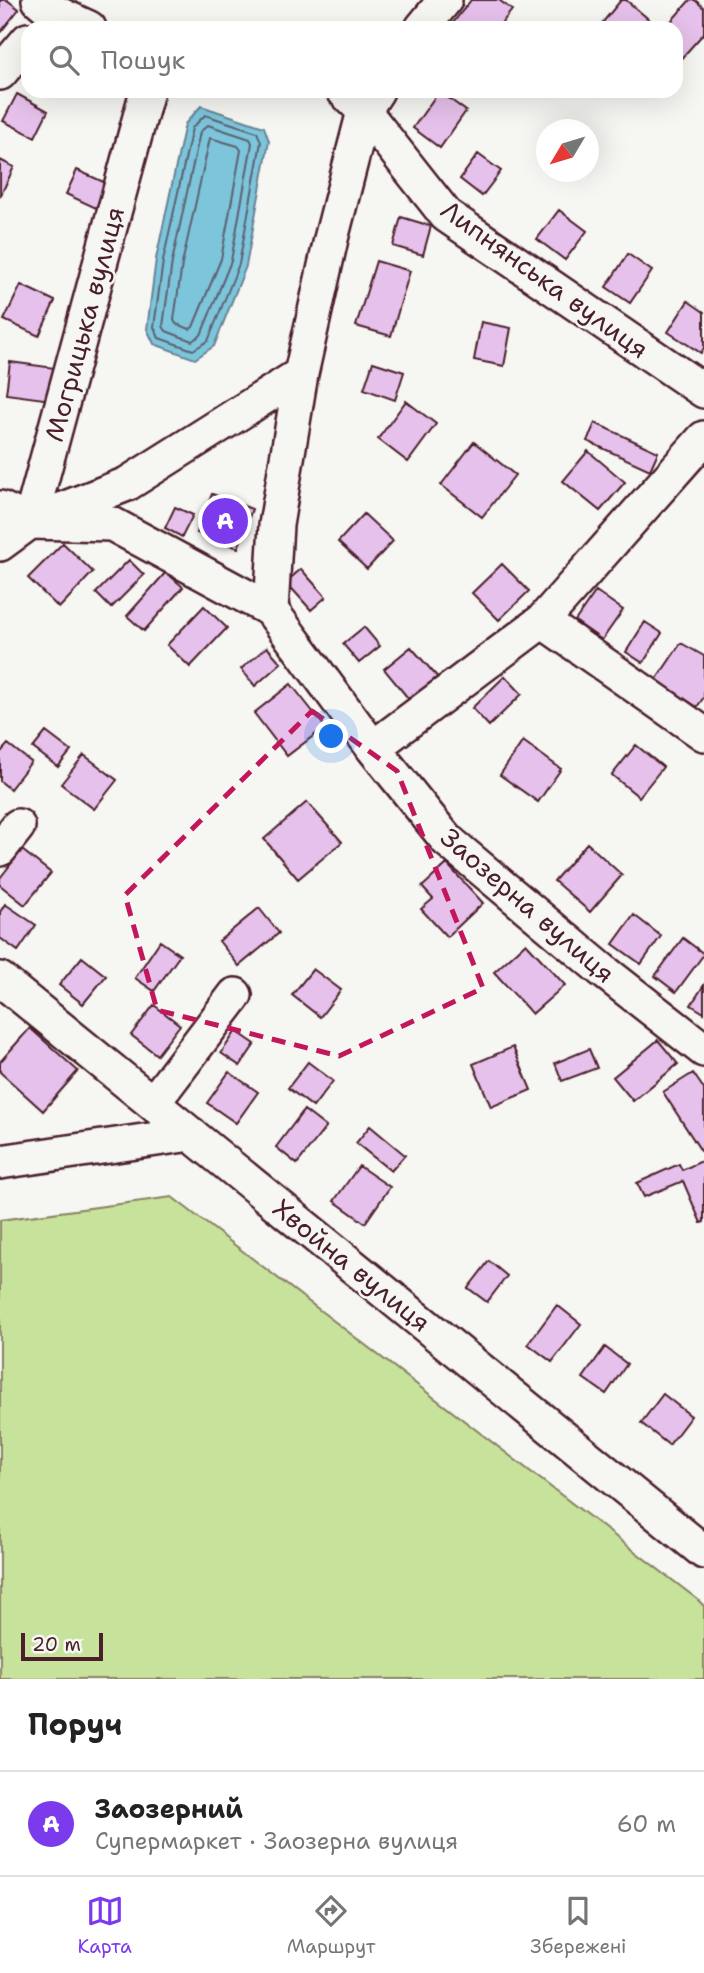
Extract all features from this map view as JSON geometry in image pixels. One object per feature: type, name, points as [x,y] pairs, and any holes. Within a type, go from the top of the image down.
[{"type":"street","points":[[428,21],[445,0]]},
{"type":"street","points":[[43,13],[68,21]]},
{"type":"street","points":[[0,73],[21,48]]},
{"type":"street","name":"Могрицька вулиця","points":[[30,522],[145,98]]},
{"type":"street","points":[[271,610],[276,525],[301,374],[362,98]]},
{"type":"street","name":"Липнянська вулиця","points":[[362,98],[446,215],[704,391]]},
{"type":"street","points":[[0,544],[30,522],[127,484],[301,374]]},
{"type":"street","points":[[373,748],[542,621],[704,438]]},
{"type":"street","name":"Заозерна вулиця","points":[[0,508],[30,522],[112,524],[271,610],[373,748],[447,840],[602,970],[704,1050]]},
{"type":"street","points":[[542,621],[704,734]]},
{"type":"street","name":"Хвойна вулиця","points":[[0,979],[704,1552]]},
{"type":"street","points":[[153,1103],[235,995]]},
{"type":"street","points":[[0,1162],[191,1134]]},
{"type":"highlighted area","points":[[312,711],[397,771],[483,988],[339,1056],[157,1010],[125,895]]},
{"type":"green space","points":[[172,1197],[697,1599],[704,1606],[704,1679],[0,1679],[0,1220]]},
{"type":"water","points":[[201,106],[264,127],[269,141],[246,266],[214,346],[195,359],[154,344],[147,329],[156,259],[185,124]]},
{"type":"building","points":[[0,0],[7,0],[19,9],[0,33]]},
{"type":"building","points":[[471,0],[499,0],[512,10],[503,21],[454,21]]},
{"type":"building","points":[[621,0],[626,0],[651,21],[604,21]]},
{"type":"building","points":[[690,0],[695,0],[704,8],[704,33],[683,56],[683,21],[671,21]]},
{"type":"building","points":[[17,94],[48,111],[35,137],[3,121]]},
{"type":"building","points":[[434,98],[448,98],[466,111],[440,148],[413,128]]},
{"type":"building","points":[[478,154],[501,171],[482,196],[460,179]]},
{"type":"building","points":[[0,160],[14,167],[0,197]]},
{"type":"building","points":[[77,170],[106,183],[96,208],[66,194]]},
{"type":"building","points":[[559,210],[587,231],[565,260],[537,239]]},
{"type":"building","points":[[401,217],[431,226],[423,255],[393,246]]},
{"type":"building","points":[[628,254],[652,271],[630,303],[606,287]]},
{"type":"building","points":[[376,261],[410,271],[391,336],[356,326]]},
{"type":"building","points":[[21,285],[55,301],[39,336],[4,320]]},
{"type":"building","points":[[688,301],[704,312],[704,348],[701,353],[668,332]]},
{"type":"building","points":[[481,322],[511,328],[504,366],[474,360]]},
{"type":"building","points":[[10,362],[55,368],[51,400],[6,394]]},
{"type":"building","points":[[373,362],[404,372],[395,400],[364,389]]},
{"type":"building","points":[[406,401],[436,424],[408,462],[378,439]]},
{"type":"building","points":[[595,423],[658,452],[650,470],[587,441]]},
{"type":"building","points":[[474,442],[515,475],[482,517],[441,485]]},
{"type":"building","points":[[588,451],[625,482],[600,511],[563,481]]},
{"type":"building","points":[[212,494],[252,509],[238,548],[197,533]]},
{"type":"building","points":[[175,507],[193,515],[182,537],[165,528]]},
{"type":"building","points":[[364,514],[393,541],[367,569],[338,542]]},
{"type":"building","points":[[63,543],[93,572],[59,608],[28,578]]},
{"type":"building","points":[[129,560],[144,575],[111,608],[96,593]]},
{"type":"building","points":[[502,564],[529,591],[499,620],[472,593]]},
{"type":"building","points":[[301,569],[326,597],[311,610],[286,582]]},
{"type":"building","points":[[166,572],[183,587],[144,631],[127,616]]},
{"type":"building","points":[[596,591],[623,610],[602,640],[575,621]]},
{"type":"building","points":[[204,606],[227,628],[190,667],[167,645]]},
{"type":"building","points":[[645,622],[662,633],[643,663],[626,652]]},
{"type":"building","points":[[364,627],[380,646],[359,663],[343,644]]},
{"type":"building","points":[[681,643],[704,656],[704,697],[697,707],[656,680]]},
{"type":"building","points":[[267,647],[281,663],[255,686],[241,669]]},
{"type":"building","points":[[411,647],[440,680],[412,703],[384,669]]},
{"type":"building","points":[[505,676],[522,694],[489,726],[472,708]]},
{"type":"building","points":[[291,684],[325,727],[287,756],[254,713]]},
{"type":"building","points":[[46,732],[71,751],[58,767],[33,748]]},
{"type":"building","points":[[523,741],[561,769],[538,802],[500,775]]},
{"type":"building","points":[[8,744],[31,762],[10,789],[0,781],[0,753]]},
{"type":"building","points":[[636,745],[663,767],[639,797],[612,775]]},
{"type":"building","points":[[84,755],[117,780],[94,809],[61,784]]},
{"type":"building","points":[[307,802],[342,842],[298,879],[264,839]]},
{"type":"building","points":[[587,843],[622,875],[590,912],[554,881]]},
{"type":"building","points":[[22,850],[51,873],[25,905],[0,885],[0,878]]},
{"type":"building","points":[[447,864],[483,903],[447,937],[421,909],[433,899],[422,887]]},
{"type":"building","points":[[5,904],[36,925],[18,951],[0,938],[0,912]]},
{"type":"building","points":[[259,908],[279,933],[239,966],[219,941]]},
{"type":"building","points":[[634,915],[661,936],[641,964],[613,944]]},
{"type":"building","points":[[683,938],[704,954],[676,992],[655,976]]},
{"type":"building","points":[[160,941],[180,955],[154,991],[135,978]]},
{"type":"building","points":[[526,943],[565,985],[532,1014],[494,972]]},
{"type":"building","points":[[82,957],[106,976],[83,1004],[59,985]]},
{"type":"building","points":[[313,969],[341,990],[320,1017],[292,995]]},
{"type":"building","points":[[704,985],[704,1013],[691,1005]]},
{"type":"building","points":[[154,1005],[180,1025],[157,1055],[131,1035]]},
{"type":"building","points":[[30,1028],[78,1071],[43,1111],[0,1072],[0,1062]]},
{"type":"building","points":[[236,1031],[255,1044],[240,1066],[221,1053]]},
{"type":"building","points":[[658,1040],[678,1064],[633,1101],[613,1077]]},
{"type":"building","points":[[513,1047],[531,1090],[491,1107],[473,1064]]},
{"type":"building","points":[[589,1049],[597,1068],[562,1081],[555,1063]]},
{"type":"building","points":[[308,1062],[333,1081],[313,1107],[288,1088]]},
{"type":"building","points":[[229,1072],[258,1092],[236,1123],[207,1103]]},
{"type":"building","points":[[693,1073],[704,1089],[704,1149],[701,1151],[663,1092]]},
{"type":"building","points":[[304,1110],[326,1127],[297,1164],[276,1147]]},
{"type":"building","points":[[370,1126],[405,1155],[391,1171],[356,1143]]},
{"type":"building","points":[[704,1160],[704,1222],[701,1223],[683,1181],[644,1197],[637,1183],[679,1164],[682,1170]]},
{"type":"building","points":[[359,1166],[390,1187],[365,1223],[334,1201]]},
{"type":"building","points":[[489,1261],[507,1276],[487,1302],[468,1288]]},
{"type":"building","points":[[557,1305],[581,1324],[552,1362],[528,1344]]},
{"type":"building","points":[[605,1347],[627,1364],[606,1394],[583,1378]]},
{"type":"building","points":[[663,1394],[691,1416],[669,1445],[641,1423]]},
{"type":"place","name":"Заозерний","points":[[225,521]]}]
